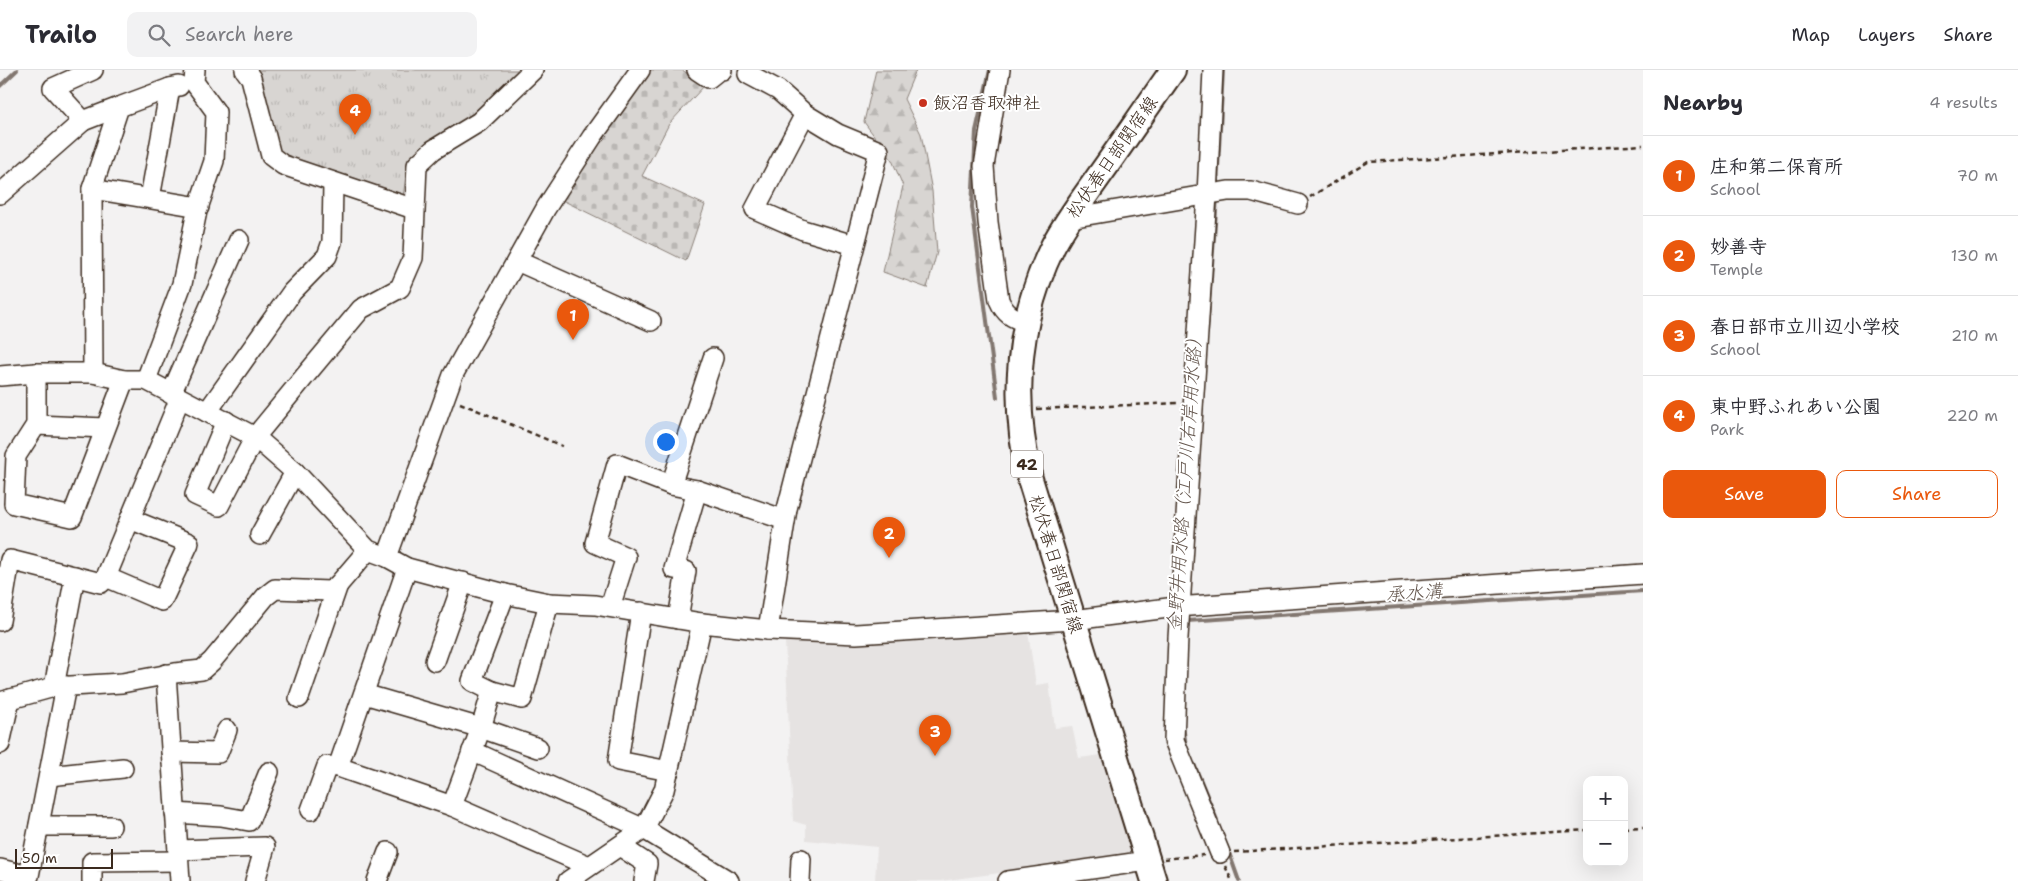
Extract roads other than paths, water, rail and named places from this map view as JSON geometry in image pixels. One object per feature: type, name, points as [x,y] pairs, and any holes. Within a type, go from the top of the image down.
[{"type":"main road","name":"松伏春日部関宿線","points":[[1150,871],[1030,479],[1023,449],[1019,412],[1019,378],[1026,322],[1041,274],[1054,245],[1070,218],[1173,70]]},
{"type":"street","points":[[83,121],[53,88],[93,70]]},
{"type":"street","points":[[245,70],[251,78],[272,156],[283,166],[414,209]]},
{"type":"street","points":[[226,422],[195,495],[219,506],[255,437],[362,309],[400,288],[413,258],[416,165],[434,150],[479,122],[533,70]]},
{"type":"street","points":[[387,557],[453,375],[546,208],[587,145],[640,70]]},
{"type":"street","points":[[697,70],[709,78],[718,70],[722,70]]},
{"type":"street","points":[[1000,70],[984,166],[988,222],[999,300],[1003,310],[1014,318],[1026,322]]},
{"type":"street","points":[[1213,70],[1207,195],[1193,402],[1186,607],[1174,740],[1228,853]]},
{"type":"street","points":[[745,71],[778,90],[805,114],[838,134],[879,151],[785,520],[768,630]]},
{"type":"street","points":[[0,194],[83,121],[170,88],[195,76],[216,112],[214,160],[199,207],[182,284],[146,380]]},
{"type":"street","points":[[150,198],[170,88]]},
{"type":"street","points":[[93,373],[92,189],[119,107]]},
{"type":"street","points":[[805,114],[755,209],[803,230],[854,245]]},
{"type":"street","points":[[207,412],[292,292],[327,256],[332,242],[332,183]]},
{"type":"street","points":[[92,189],[199,207]]},
{"type":"street","points":[[1070,218],[1228,191],[1250,191],[1298,204]]},
{"type":"street","points":[[0,622],[10,560],[102,583],[106,577],[239,240]]},
{"type":"street","points":[[516,261],[651,321]]},
{"type":"street","points":[[671,485],[713,358]]},
{"type":"street","points":[[36,373],[36,425],[16,456],[14,504],[72,517],[124,380]]},
{"type":"street","points":[[0,376],[36,373],[93,373],[124,380],[146,380],[255,437],[294,472],[368,550],[387,557],[407,568],[505,594],[549,603],[610,607],[702,624],[768,630],[856,634],[1073,620],[1186,607],[1643,574]]},
{"type":"street","points":[[36,425],[105,428]]},
{"type":"street","points":[[610,607],[626,557],[595,543],[617,464],[671,485],[698,490],[785,520]]},
{"type":"street","points":[[260,535],[294,472]]},
{"type":"street","points":[[678,619],[686,571],[674,569],[698,490]]},
{"type":"street","points":[[106,577],[162,601],[189,543],[130,519]]},
{"type":"street","points":[[0,744],[5,701],[60,687],[122,683],[166,674],[202,670],[212,661],[266,596],[275,589],[330,591],[338,585],[368,550]]},
{"type":"street","points":[[338,767],[407,568]]},
{"type":"street","points":[[0,869],[29,876],[49,776],[74,576]]},
{"type":"street","points":[[435,661],[463,582]]},
{"type":"street","points":[[299,698],[338,585]]},
{"type":"street","points":[[505,594],[472,681],[492,691],[522,699],[549,603]]},
{"type":"street","points":[[641,612],[618,761],[670,771]]},
{"type":"street","points":[[568,881],[644,830],[664,790],[670,771],[702,624]]},
{"type":"street","points":[[166,674],[180,881]]},
{"type":"street","points":[[452,806],[481,728],[492,691]]},
{"type":"street","points":[[364,694],[481,728],[538,748]]},
{"type":"street","points":[[171,752],[218,753],[227,730]]},
{"type":"street","points":[[472,751],[644,830],[729,881]]},
{"type":"street","points":[[311,810],[327,766],[338,767],[452,806],[589,866]]},
{"type":"street","points":[[49,776],[123,768]]},
{"type":"street","points":[[175,813],[221,816],[249,821],[270,772]]},
{"type":"street","points":[[39,826],[111,826]]},
{"type":"street","points":[[620,846],[647,864],[644,881]]},
{"type":"street","points":[[92,881],[92,862],[265,847],[256,881]]},
{"type":"street","points":[[377,881],[388,852]]},
{"type":"street","points":[[800,881],[802,859]]},
{"type":"street","points":[[1008,881],[1150,871]]},
{"type":"waterway","points":[[0,86],[17,70]]},
{"type":"waterway","points":[[990,70],[976,131],[972,207],[997,397]]},
{"type":"waterway","name":"金野井用水路（江戸川右岸用水路）","points":[[1217,188],[1223,70]]},
{"type":"waterway","name":"金野井用水路（江戸川右岸用水路）","points":[[1207,333],[1217,197]]},
{"type":"waterway","name":"承水溝","points":[[1187,621],[1643,591]]},
{"type":"waterway","name":"金野井用水路（江戸川右岸用水路）","points":[[1183,726],[1186,746]]},
{"type":"waterway","name":"金野井用水路（江戸川右岸用水路）","points":[[1194,764],[1217,820]]},
{"type":"waterway","name":"金野井用水路（江戸川右岸用水路）","points":[[1228,850],[1239,881]]},
{"type":"place","name":"飯沼香取神社","points":[[923,103]]},
{"type":"place","name":"東中野ふれあい公園","points":[[355,135]]},
{"type":"place","name":"庄和第二保育所","points":[[573,340]]},
{"type":"place","name":"妙善寺","points":[[889,558]]},
{"type":"place","name":"春日部市立川辺小学校","points":[[935,756]]}]
